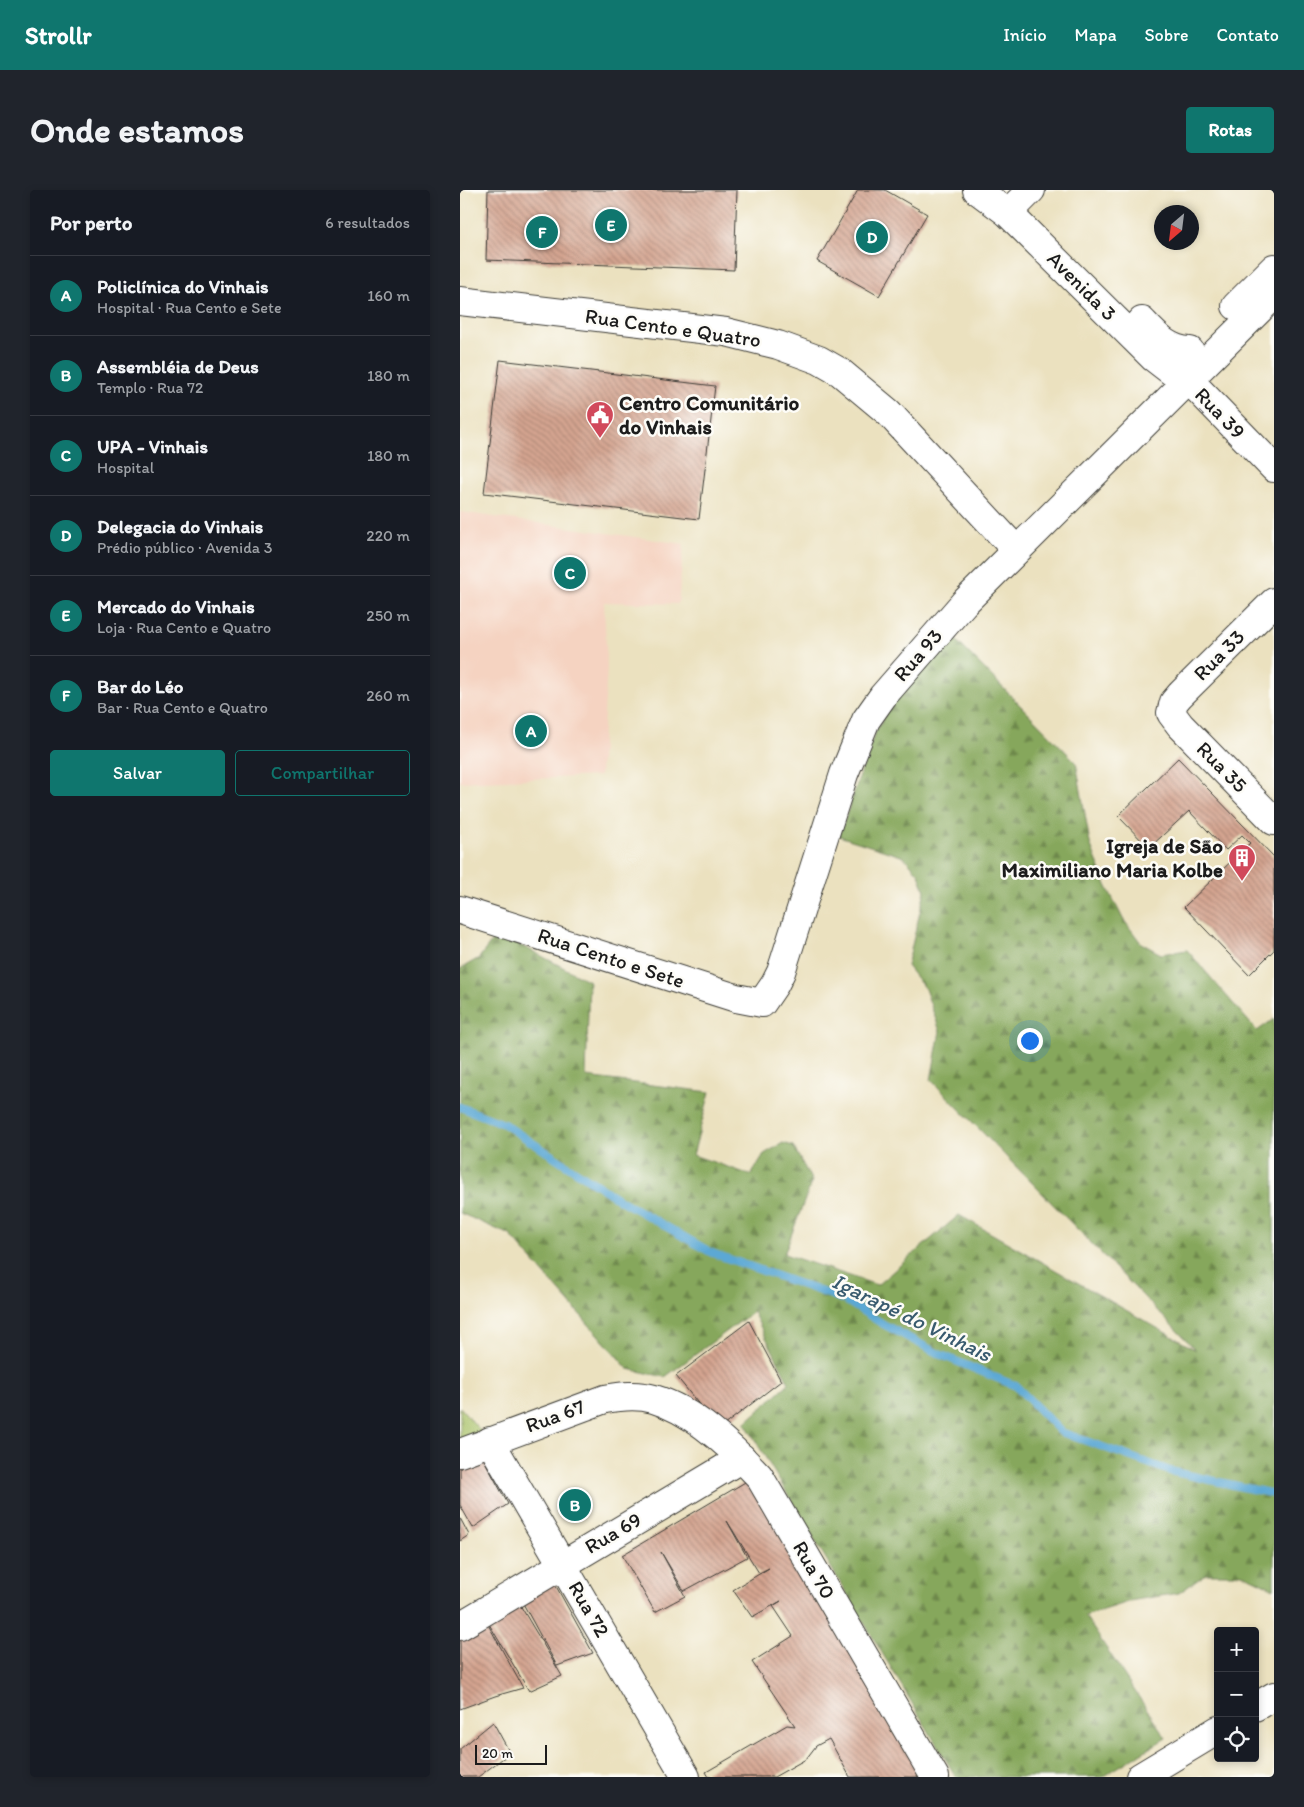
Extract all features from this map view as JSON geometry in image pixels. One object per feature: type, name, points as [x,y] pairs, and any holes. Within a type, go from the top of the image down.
[{"type":"street","name":"Avenida 3","points":[[978,190],[1016,198],[1157,336],[1174,348],[1190,351]]},
{"type":"street","name":"Avenida 3","points":[[1016,198],[1154,358],[1176,375],[1188,379]]},
{"type":"street","points":[[1188,379],[1190,351],[1274,268]]},
{"type":"street","name":"Rua 93","points":[[762,1003],[781,972],[844,774],[866,720],[907,666],[964,603],[1274,295]]},
{"type":"street","name":"Rua Cento e Quatro","points":[[460,301],[726,332],[778,344],[819,360],[840,372],[888,412],[1016,550]]},
{"type":"street","name":"Rua 39","points":[[1188,379],[1274,468]]},
{"type":"street","name":"Rua 33","points":[[1171,713],[1174,702],[1180,695],[1274,602]]},
{"type":"street","name":"Rua 35","points":[[1171,713],[1180,725],[1274,820]]},
{"type":"street","name":"Rua Cento e Sete","points":[[460,910],[736,998],[762,1003]]},
{"type":"street","name":"Rua 67","points":[[460,1453],[605,1398],[629,1395],[654,1399]]},
{"type":"street","name":"Rua 70","points":[[654,1399],[702,1425],[742,1458],[758,1476],[935,1777]]},
{"type":"street","name":"Rua 72","points":[[490,1441],[563,1563],[686,1777]]},
{"type":"street","name":"Rua 69","points":[[460,1626],[742,1458]]},
{"type":"street","points":[[1259,1705],[1274,1696]]},
{"type":"street","points":[[1140,1777],[1214,1732]]},
{"type":"shaded area","points":[[460,512],[684,544],[678,604],[604,602],[607,668],[600,776],[460,782]]},
{"type":"green space","points":[[949,633],[1076,762],[1090,843],[1106,885],[1123,919],[1141,943],[1161,954],[1187,950],[1257,1031],[1274,1019],[1274,1589],[1243,1574],[1206,1574],[1179,1593],[1135,1600],[1085,1616],[1166,1738],[1102,1777],[956,1777],[745,1423],[789,1383],[753,1312],[665,1377],[628,1369],[510,1235],[460,1213],[460,969],[479,958],[498,933],[589,981],[586,1077],[710,1092],[693,1155],[751,1175],[764,1154],[783,1143],[793,1146],[812,1181],[784,1254],[877,1285],[959,1215],[1196,1350],[931,1080],[940,1031],[925,989],[907,966],[925,891],[919,874],[904,857],[839,836],[874,735],[898,692]]},
{"type":"green space","points":[[460,1407],[483,1434],[460,1441]]},
{"type":"building","points":[[488,190],[737,190],[734,270],[486,260]]},
{"type":"building","points":[[858,190],[885,190],[927,214],[879,296],[817,261]]},
{"type":"building","name":"Centro Comunitário do Vinhais","points":[[500,360],[715,386],[699,519],[484,493]]},
{"type":"building","name":"Igreja de São Maximiliano Maria Kolbe","points":[[1178,758],[1274,857],[1274,950],[1249,975],[1184,907],[1250,843],[1242,835],[1226,850],[1189,811],[1149,848],[1118,816]]},
{"type":"building","points":[[749,1321],[781,1381],[719,1429],[676,1376]]},
{"type":"building","points":[[483,1458],[508,1504],[473,1528],[460,1505],[460,1468]]},
{"type":"building","points":[[752,1478],[927,1777],[850,1777],[829,1739],[816,1746],[806,1759],[774,1777],[709,1777],[706,1772],[787,1725],[795,1726],[752,1662],[793,1636],[773,1606],[781,1601],[752,1617],[733,1590],[769,1568],[759,1573],[727,1521],[747,1557],[684,1591],[661,1552],[685,1596],[655,1612],[622,1555]]},
{"type":"building","points":[[460,1518],[469,1535],[460,1541]]},
{"type":"building","points":[[552,1579],[593,1653],[557,1666],[520,1598]]},
{"type":"building","points":[[517,1600],[562,1676],[529,1691],[486,1619]]},
{"type":"building","points":[[485,1619],[523,1688],[460,1709],[460,1635]]},
{"type":"building","points":[[493,1722],[510,1753],[478,1777],[460,1777],[460,1749]]},
{"type":"waterway","name":"Igarapé do Vinhais","points":[[460,1107],[504,1124],[620,1200],[712,1253],[845,1300],[883,1324],[939,1354],[1016,1386],[1061,1432],[1170,1471],[1274,1494]]},
{"type":"place","name":"Mercado do Vinhais","points":[[611,225]]},
{"type":"place","name":"Bar do Léo","points":[[542,232]]},
{"type":"place","name":"Delegacia do Vinhais","points":[[872,237]]},
{"type":"place","name":"Centro Comunitário do Vinhais","points":[[600,439]]},
{"type":"place","name":"UPA - Vinhais","points":[[570,573]]},
{"type":"place","name":"Policlínica do Vinhais","points":[[531,731]]},
{"type":"place","name":"Igreja de São Maximiliano Maria Kolbe","points":[[1242,882]]},
{"type":"place","name":"Assembléia de Deus","points":[[575,1505]]}]
